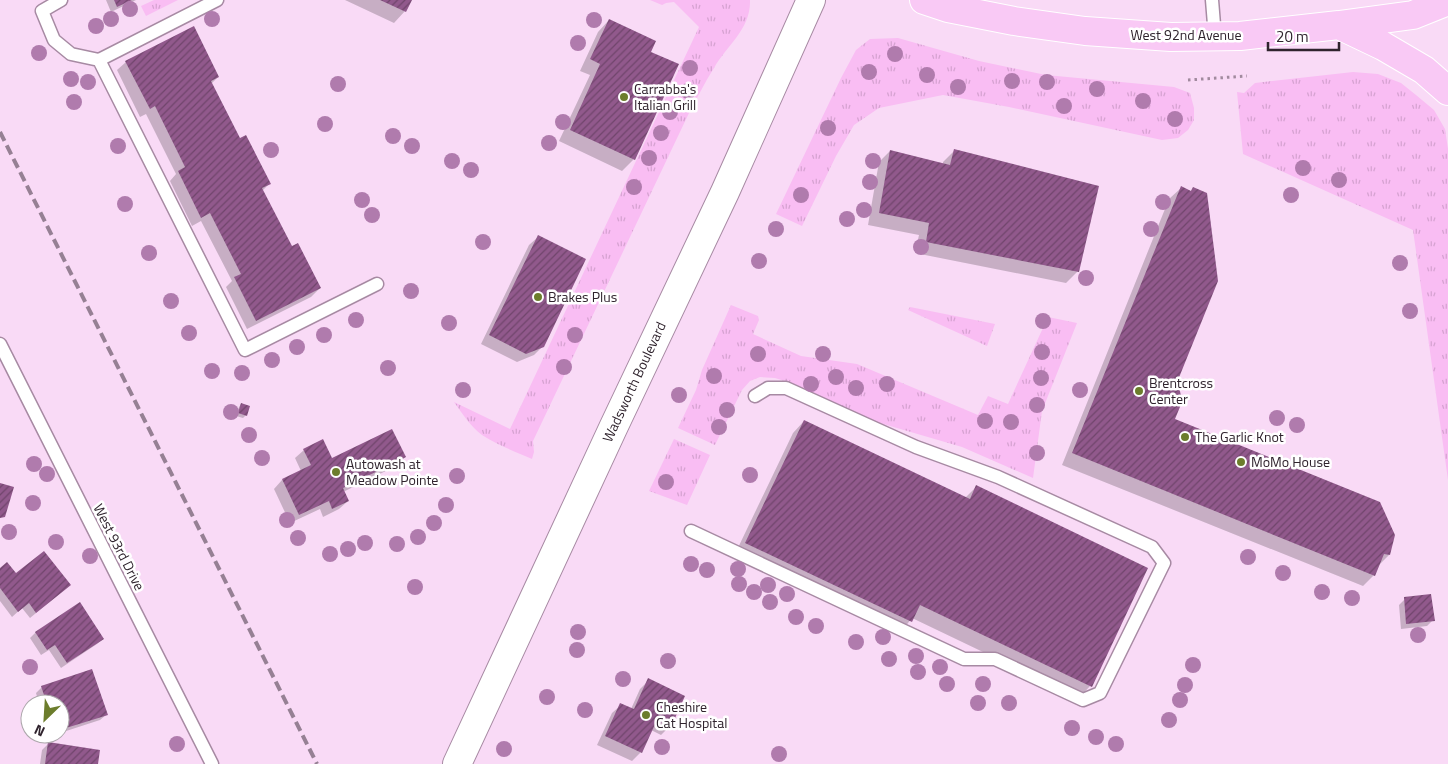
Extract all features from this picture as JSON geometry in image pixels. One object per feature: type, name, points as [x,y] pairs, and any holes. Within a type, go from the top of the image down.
[{"type":"main road","name":"West 92nd Avenue","points":[[924,0],[948,8],[1014,21],[1085,31],[1172,37],[1240,36],[1339,25],[1413,15],[1448,1]]},
{"type":"main road","points":[[1339,25],[1383,46],[1424,70],[1448,91]]},
{"type":"street","name":"Wadsworth Boulevard","points":[[457,764],[725,192],[811,0]]},
{"type":"lane","points":[[61,0],[42,11],[54,40],[71,54],[99,60],[217,0]]},
{"type":"lane","points":[[1212,0],[1215,37]]},
{"type":"lane","points":[[99,60],[245,350],[377,284]]},
{"type":"lane","name":"West 93rd Drive","points":[[0,344],[212,764]]},
{"type":"lane","points":[[691,531],[964,659],[995,659],[1083,700],[1100,693],[1164,563],[1152,547],[998,477],[916,447],[786,388],[768,388],[755,396]]},
{"type":"path","points":[[1188,80],[1247,76]]},
{"type":"green space","points":[[154,0],[178,0],[146,16],[141,6]]},
{"type":"green space","points":[[650,0],[750,0],[747,20],[704,84],[689,113],[533,441],[534,452],[532,459],[482,435],[470,424],[454,402],[510,429],[699,27],[674,2],[662,5]]},
{"type":"green space","points":[[898,38],[979,61],[1046,75],[1174,87],[1190,93],[1194,108],[1194,120],[1188,130],[1178,138],[1162,140],[1009,107],[943,95],[879,108],[854,125],[836,156],[802,226],[776,214],[856,50],[870,39]]},
{"type":"green space","points":[[1353,72],[1378,74],[1401,83],[1434,110],[1445,129],[1448,149],[1448,480],[1413,230],[1243,154],[1237,92],[1244,93],[1255,83]]},
{"type":"green space","points":[[731,305],[758,316],[759,320],[753,334],[801,356],[857,364],[978,415],[988,396],[1008,404],[1048,317],[1077,323],[1042,411],[1033,478],[962,447],[873,421],[794,384],[775,378],[760,377],[750,381],[742,390],[715,445],[678,428]]},
{"type":"green space","points":[[910,307],[995,324],[987,346],[908,310]]},
{"type":"green space","points":[[674,439],[710,455],[687,505],[649,491]]},
{"type":"building","points":[[114,0],[132,0],[117,7]]},
{"type":"building","points":[[380,0],[412,0],[406,12]]},
{"type":"building","name":"Carrabba's Italian Grill","points":[[609,19],[656,41],[651,52],[679,64],[635,160],[570,130],[600,64],[590,59]]},
{"type":"building","points":[[194,26],[219,77],[211,81],[240,138],[246,135],[271,184],[262,188],[292,246],[298,243],[321,288],[256,321],[234,277],[241,274],[210,213],[201,218],[178,171],[185,167],[155,106],[150,109],[125,61]]},
{"type":"building","points":[[954,149],[1099,186],[1079,272],[926,242],[929,223],[879,213],[890,150],[950,165]]},
{"type":"building","name":"Brentcross Center","points":[[1181,186],[1191,191],[1193,187],[1207,193],[1218,281],[1178,380],[1182,402],[1175,419],[1380,502],[1395,535],[1390,555],[1384,554],[1375,576],[1072,453]]},
{"type":"building","name":"Brakes Plus","points":[[538,235],[586,259],[544,347],[526,354],[489,335]]},
{"type":"building","points":[[241,403],[250,406],[247,416],[238,413]]},
{"type":"building","points":[[804,420],[970,499],[976,485],[1148,568],[1092,687],[920,605],[912,622],[745,543]]},
{"type":"building","name":"Autowash at Meadow Pointe","points":[[392,429],[406,457],[343,488],[349,501],[332,509],[329,501],[299,515],[282,479],[311,465],[303,449],[323,439],[332,458]]},
{"type":"building","points":[[0,483],[14,487],[5,517],[0,518]]},
{"type":"building","points":[[44,551],[71,585],[36,613],[29,603],[18,612],[0,588],[0,568],[7,562],[16,573]]},
{"type":"building","points":[[1431,594],[1435,621],[1406,624],[1404,597]]},
{"type":"building","points":[[80,602],[104,639],[67,663],[55,645],[47,650],[35,632]]},
{"type":"building","points":[[92,669],[108,715],[70,727],[70,694],[44,694],[41,686]]},
{"type":"building","name":"Cheshire Cat Hospital","points":[[648,678],[685,696],[671,727],[657,720],[642,753],[605,736],[620,703],[634,709]]},
{"type":"building","points":[[48,744],[61,744],[100,750],[98,764],[45,764]]},
{"type":"railway","points":[[0,132],[317,764]]},
{"type":"place","name":"Carrabba's Italian Grill","points":[[624,97]]},
{"type":"place","name":"Brakes Plus","points":[[538,297]]},
{"type":"place","name":"Brentcross Center","points":[[1139,391]]},
{"type":"place","name":"The Garlic Knot","points":[[1185,437]]},
{"type":"place","name":"MoMo House","points":[[1241,462]]},
{"type":"place","name":"Autowash at Meadow Pointe","points":[[336,472]]},
{"type":"place","name":"Cheshire Cat Hospital","points":[[646,715]]}]
